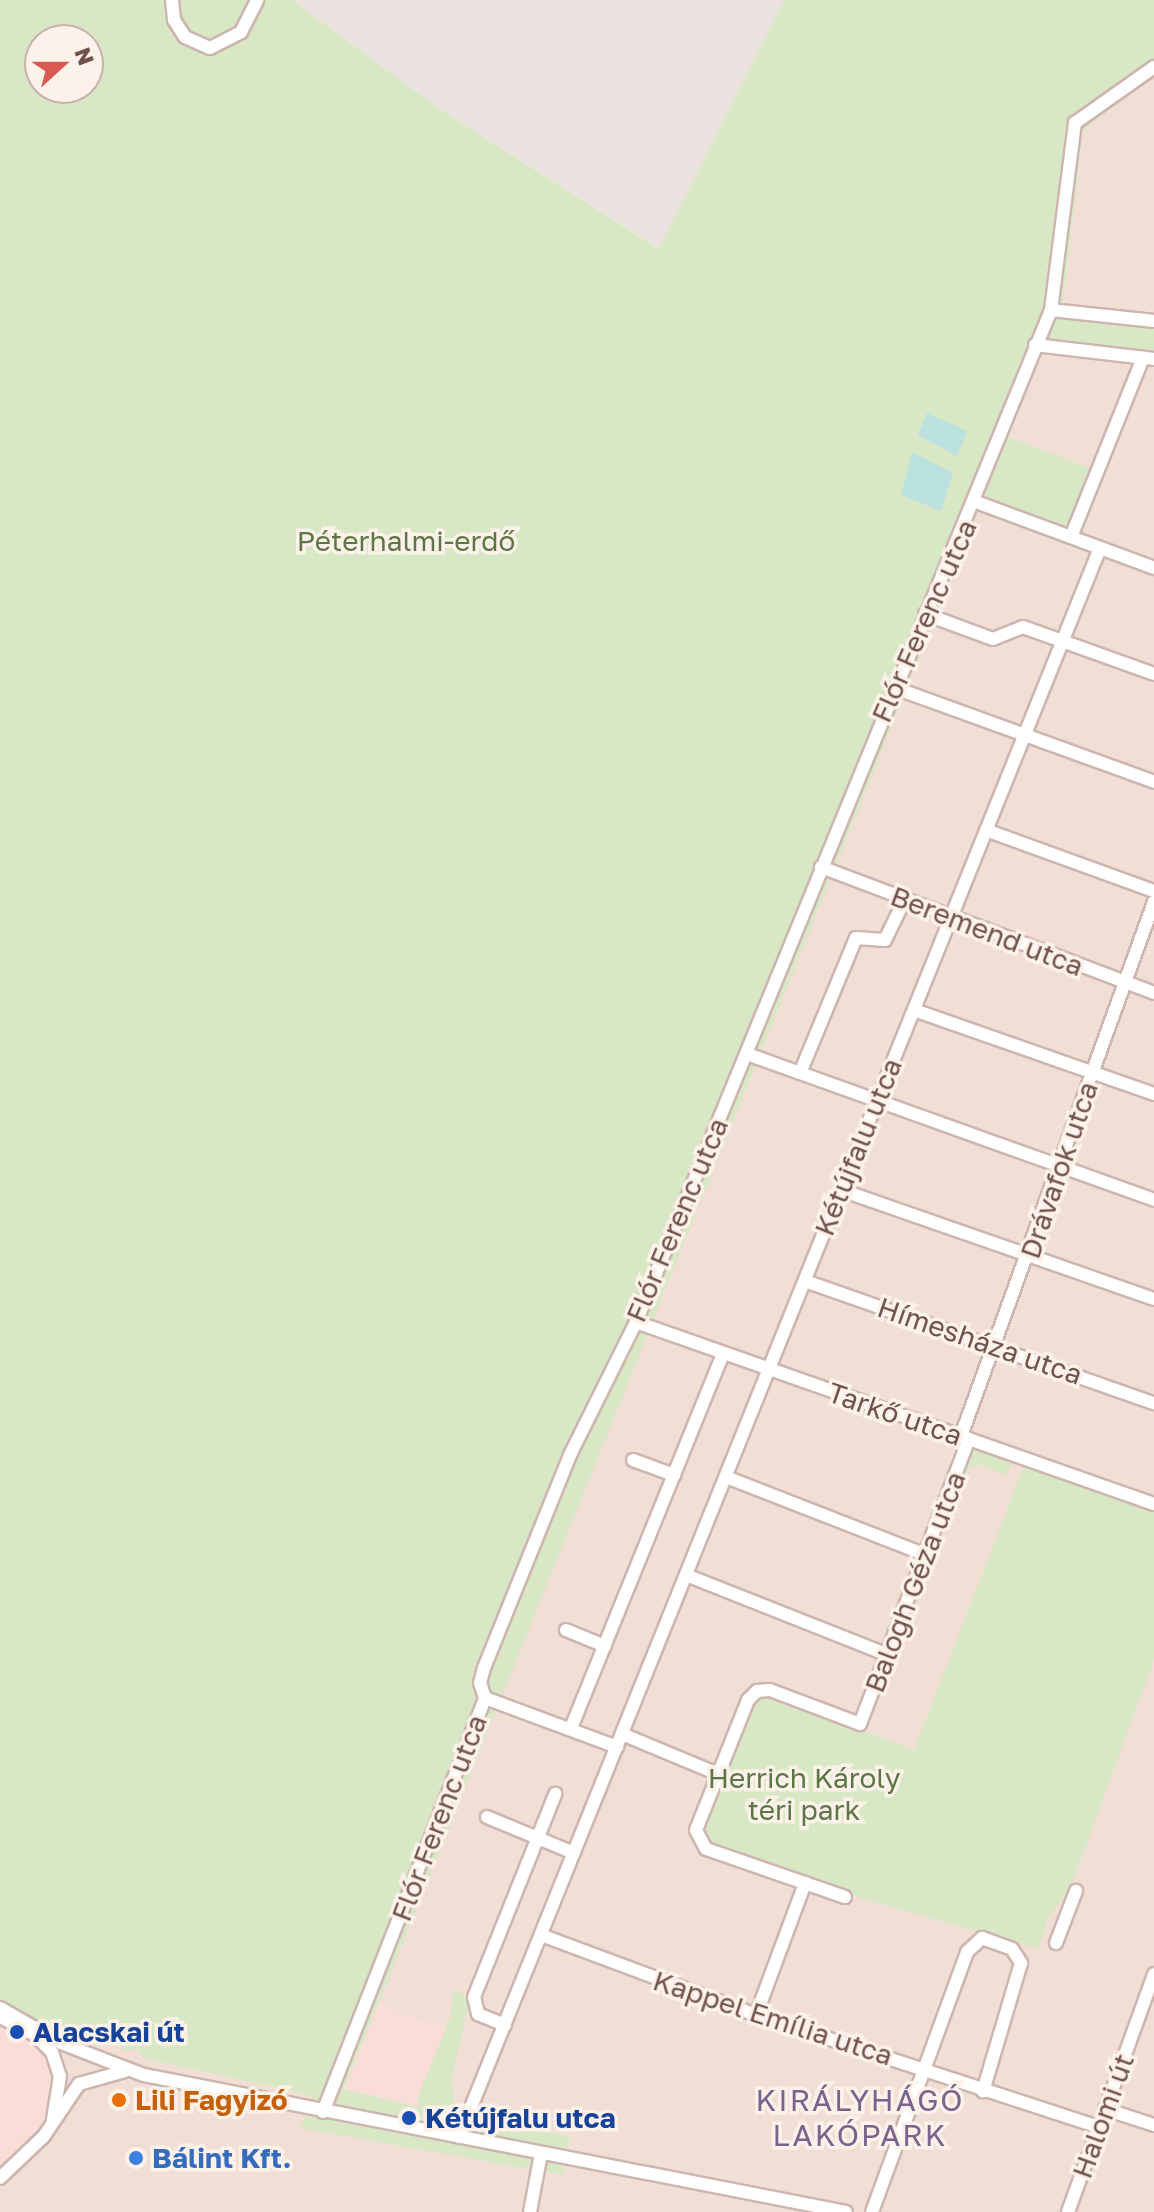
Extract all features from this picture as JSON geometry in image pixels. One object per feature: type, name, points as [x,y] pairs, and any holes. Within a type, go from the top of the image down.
[{"type":"street","points":[[172,0],[174,20],[185,37],[202,47],[226,44],[241,32],[257,0]]},
{"type":"street","name":"Flór Ferenc utca","points":[[323,2112],[485,1698],[480,1683],[484,1668],[570,1455],[636,1322],[925,614],[976,502],[1051,310],[1075,123],[1154,67]]},
{"type":"street","points":[[1051,310],[1154,321]]},
{"type":"street","points":[[1035,345],[1148,358],[1071,537]]},
{"type":"street","points":[[976,502],[1154,568]]},
{"type":"street","name":"Kétújfalu utca","points":[[459,2137],[1100,548]]},
{"type":"street","points":[[925,614],[993,639],[1019,627],[1154,674]]},
{"type":"street","points":[[895,688],[1154,782]]},
{"type":"street","points":[[986,830],[1154,891]]},
{"type":"street","name":"Beremend utca","points":[[821,867],[950,919],[1154,993]]},
{"type":"street","points":[[800,1073],[856,938],[885,940],[904,901]]},
{"type":"street","name":"Drávafok utca","points":[[965,1438],[1154,902]]},
{"type":"street","points":[[914,1010],[1154,1094]]},
{"type":"street","points":[[747,1054],[1154,1200]]},
{"type":"street","points":[[841,1190],[1154,1299]]},
{"type":"street","name":"Hímesháza utca","points":[[805,1281],[996,1345],[1154,1403]]},
{"type":"street","name":"Tarkő utca","points":[[636,1322],[768,1371],[1154,1504]]},
{"type":"street","points":[[571,1728],[723,1354]]},
{"type":"street","name":"Balogh Géza utca","points":[[718,1774],[757,1691],[770,1690],[860,1724],[965,1438]]},
{"type":"street","points":[[633,1460],[674,1475]]},
{"type":"street","points":[[726,1477],[924,1554]]},
{"type":"street","points":[[686,1575],[886,1654]]},
{"type":"street","points":[[566,1630],[605,1646]]},
{"type":"street","points":[[485,1698],[718,1774],[696,1830],[700,1844],[845,1897]]},
{"type":"street","points":[[505,2025],[478,2014],[474,1997],[555,1794]]},
{"type":"street","points":[[487,1817],[574,1853]]},
{"type":"street","points":[[756,2015],[805,1883]]},
{"type":"street","points":[[1056,1943],[1076,1891]]},
{"type":"street","name":"Kappel Emília utca","points":[[541,1935],[756,2015],[923,2067],[983,2091],[1099,2127]]},
{"type":"street","points":[[872,2212],[967,1952],[982,1938],[1012,1949],[1021,1963],[983,2091]]},
{"type":"street","name":"Halomi út","points":[[1068,2212],[1151,1993],[1154,1974]]},
{"type":"street","points":[[0,2008],[128,2071],[323,2112],[846,2212]]},
{"type":"street","points":[[0,2017],[40,2039],[59,2070],[84,2082],[128,2071]]},
{"type":"street","points":[[51,2126],[59,2070],[67,2051],[84,2052]]},
{"type":"street","points":[[0,2178],[51,2126],[84,2082],[94,2066],[84,2052]]},
{"type":"street","points":[[1105,2109],[1154,2125]]},
{"type":"street","points":[[530,2212],[541,2153]]},
{"type":"shaded area","points":[[292,0],[784,0],[660,249],[441,110]]},
{"type":"shaded area","points":[[1154,74],[1154,315],[1063,305],[1083,131]]},
{"type":"shaded area","points":[[1042,353],[1154,367],[1154,2212],[0,2212],[0,2170],[55,2094],[69,2036],[107,2025],[120,2048],[138,2049],[143,2058],[314,2096],[302,2127],[563,2175],[570,2136],[415,2106],[446,2029],[376,2005],[978,511],[1076,549],[1008,437]]},
{"type":"shaded area","points":[[0,2002],[69,2036],[43,2129],[0,2170]]},
{"type":"shaded area","points":[[376,2005],[447,2029],[415,2106],[344,2090]]},
{"type":"green space","name":"Péterhalmi-erdő","points":[[0,0],[292,0],[441,110],[659,249],[784,0],[1154,0],[1154,74],[1083,131],[1063,305],[1154,315],[1154,367],[1042,353],[1008,437],[1105,474],[1077,549],[978,512],[344,2089],[420,2107],[417,2098],[450,2019],[453,1991],[459,1991],[469,2002],[452,2079],[456,2114],[570,2136],[563,2175],[301,2128],[313,2096],[143,2058],[137,2049],[123,2051],[107,2025],[69,2036],[0,2002]]},
{"type":"green space","points":[[971,1443],[1013,1457],[1007,1475],[978,1464],[969,1467],[960,1491],[955,1488]]},
{"type":"green space","name":"Herrich Károly téri park","points":[[1024,1466],[1154,1512],[1154,1660],[1071,1886],[1048,1918],[1039,1949],[864,1899],[709,1846],[701,1829],[755,1698],[768,1694],[914,1750]]},
{"type":"water","points":[[927,413],[967,431],[957,456],[918,435]]},
{"type":"water","points":[[912,452],[953,473],[941,511],[901,495]]},
{"type":"place","name":"Alacskai út","points":[[17,2032]]},
{"type":"place","name":"Lili Fagyizó","points":[[119,2100]]},
{"type":"place","name":"Kétújfalu utca","points":[[409,2118]]},
{"type":"place","name":"Bálint Kft.","points":[[136,2158]]},
{"type":"district","name":"KIRÁLYHÁGÓ LAKÓPARK","points":[[860,2117]]}]
